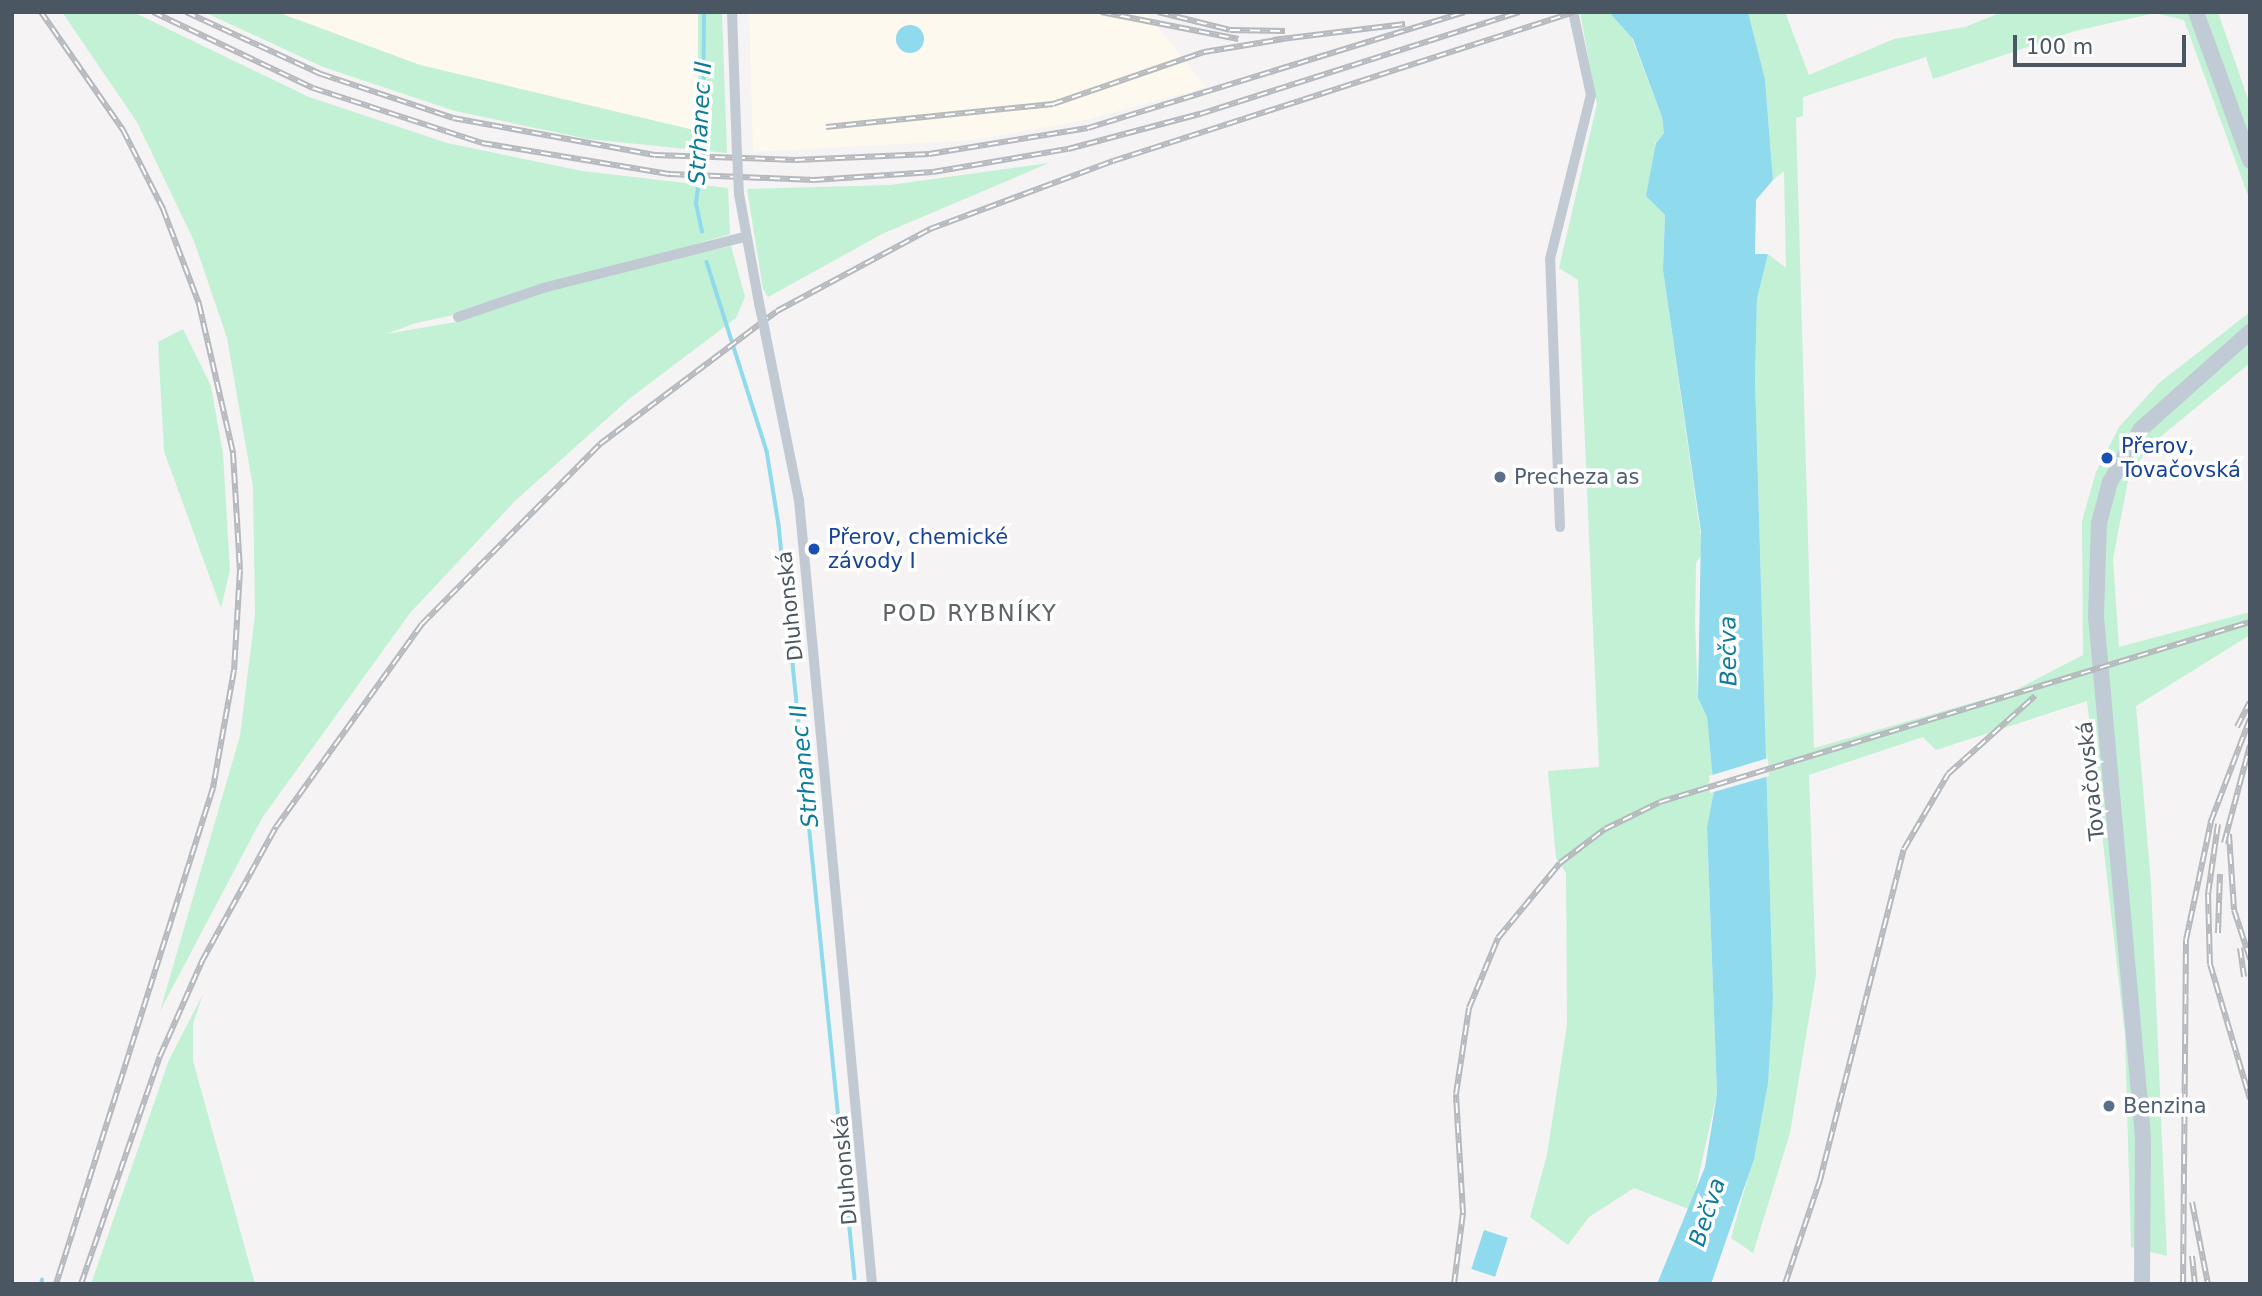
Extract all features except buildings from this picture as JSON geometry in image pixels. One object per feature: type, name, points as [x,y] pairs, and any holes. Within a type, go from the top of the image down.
[{"type":"main road","points":[[2196,12],[2250,160]]},
{"type":"main road","name":"Tovačovská","points":[[2142,1284],[2139,1063],[2098,645],[2096,548],[2103,503],[2128,446],[2165,403],[2250,332]]},
{"type":"street","name":"Dluhonská","points":[[732,12],[739,194],[744,237],[799,500],[872,1284]]},
{"type":"street","points":[[1560,527],[1550,260],[1591,95],[1573,12]]},
{"type":"street","points":[[458,317],[543,288],[744,237]]},
{"type":"shaded area","points":[[277,12],[698,12],[699,131],[420,65]]},
{"type":"shaded area","points":[[749,12],[1146,12],[1206,87],[1086,120],[975,140],[753,152]]},
{"type":"green space","points":[[62,12],[133,12],[309,97],[447,143],[582,171],[728,188],[730,234],[696,244],[697,254],[731,246],[745,297],[736,318],[629,399],[516,500],[410,613],[262,818],[160,1011],[240,736],[255,615],[253,487],[227,338],[194,241],[137,122]],"holes":[[[458,314],[461,321],[386,334],[416,323]]]},
{"type":"green space","points":[[204,12],[277,12],[420,65],[698,131],[698,12],[722,12],[727,153],[588,139],[455,111],[323,67]]},
{"type":"green space","points":[[1580,12],[1609,12],[1630,33],[1662,117],[1664,133],[1655,143],[1665,215],[1663,270],[1703,552],[1696,563],[1695,624],[1698,698],[1707,717],[1714,791],[1707,827],[1717,1094],[1691,1210],[1634,1188],[1589,1217],[1568,1245],[1530,1217],[1547,1155],[1567,1025],[1566,873],[1556,858],[1548,771],[1599,767],[1578,280],[1559,268],[1597,104]]},
{"type":"green space","points":[[1748,12],[1785,12],[1809,75],[1894,39],[1965,27],[2002,12],[2218,12],[2250,105],[2250,201],[2184,20],[2155,13],[2075,31],[1933,79],[1926,57],[1803,97],[1803,116],[1796,118],[1814,748],[2014,691],[2083,655],[2082,521],[2096,472],[2119,427],[2159,383],[2250,312],[2250,363],[2148,447],[2128,481],[2113,559],[2119,647],[2250,612],[2250,635],[2136,706],[2151,883],[2167,1256],[2131,1247],[2125,1036],[2087,701],[1936,750],[1923,737],[1809,775],[1816,975],[1790,1133],[1753,1253],[1731,1238],[1753,1159],[1773,998],[1755,378],[1757,299],[1768,254],[1786,268],[1784,171],[1773,180],[1765,79]]},
{"type":"green space","points":[[1049,163],[882,234],[768,297],[763,289],[747,189],[890,185]]},
{"type":"green space","points":[[183,329],[211,386],[223,454],[230,570],[221,608],[164,451],[158,342]]},
{"type":"green space","points":[[203,994],[193,1024],[193,1061],[255,1284],[91,1284],[169,1060]]},
{"type":"water","name":"Bečva","points":[[1609,12],[1748,12],[1765,79],[1773,180],[1756,200],[1755,254],[1768,254],[1757,299],[1755,378],[1773,998],[1768,1083],[1754,1159],[1711,1284],[1657,1284],[1705,1167],[1717,1094],[1707,827],[1714,791],[1707,717],[1698,698],[1701,532],[1663,270],[1665,215],[1646,196],[1656,143],[1664,133],[1662,117],[1633,39]]},
{"type":"water","points":[[910,25],[920,29],[924,39],[920,49],[910,53],[900,49],[896,39],[900,29]]},
{"type":"water","points":[[1484,1230],[1508,1238],[1495,1277],[1471,1269]]},
{"type":"pier","points":[[1768,758],[1769,776],[1710,793],[1709,776]]},
{"type":"waterway","name":"Strhanec II","points":[[702,232],[696,203],[703,149],[704,12]]},
{"type":"waterway","name":"Strhanec II","points":[[707,262],[767,451],[779,525],[855,1278]]},
{"type":"waterway","points":[[41,1284],[42,1280]]},
{"type":"railway","points":[[41,12],[123,130],[163,209],[199,304],[233,453],[240,570],[234,670],[213,788],[56,1284]]},
{"type":"railway","points":[[153,12],[313,88],[482,143],[670,174],[814,180],[933,172],[1068,149],[1200,114],[1519,12]]},
{"type":"railway","points":[[186,12],[321,74],[453,118],[655,155],[795,160],[929,154],[1088,128],[1465,12]]},
{"type":"railway","points":[[1101,12],[1238,39]]},
{"type":"railway","points":[[1158,12],[1230,30],[1285,31]]},
{"type":"railway","points":[[81,1284],[160,1056],[202,961],[276,827],[422,624],[600,444],[777,311],[930,229],[1113,161],[1573,12]]},
{"type":"railway","points":[[1273,40],[1405,24]]},
{"type":"railway","points":[[826,127],[1053,104],[1204,52],[1283,39]]},
{"type":"railway","points":[[1454,1284],[1463,1213],[1456,1094],[1469,1008],[1498,938],[1560,863],[1605,829],[1660,802],[2250,622]]},
{"type":"railway","points":[[1785,1284],[1820,1180],[1904,849],[1948,774],[2035,696]]},
{"type":"railway","points":[[2237,727],[2250,702]]},
{"type":"railway","points":[[2183,1284],[2186,940],[2211,821],[2250,719]]},
{"type":"railway","points":[[2224,843],[2250,745]]},
{"type":"railway","points":[[2218,824],[2208,894],[2210,964],[2250,1099]]},
{"type":"railway","points":[[2229,834],[2234,910],[2250,959]]},
{"type":"railway","points":[[2218,933],[2220,874]]},
{"type":"railway","points":[[2240,948],[2244,977]]},
{"type":"railway","points":[[2192,1202],[2208,1284]]},
{"type":"railway","points":[[2192,1256],[2195,1284]]},
{"type":"place","name":"Přerov, Tovačovská","points":[[2107,458]]},
{"type":"place","name":"Precheza as","points":[[1500,477]]},
{"type":"place","name":"Přerov, chemické závody I","points":[[814,549]]},
{"type":"place","name":"Benzina","points":[[2109,1106]]},
{"type":"district","name":"POD RYBNÍKY","points":[[970,613]]}]
